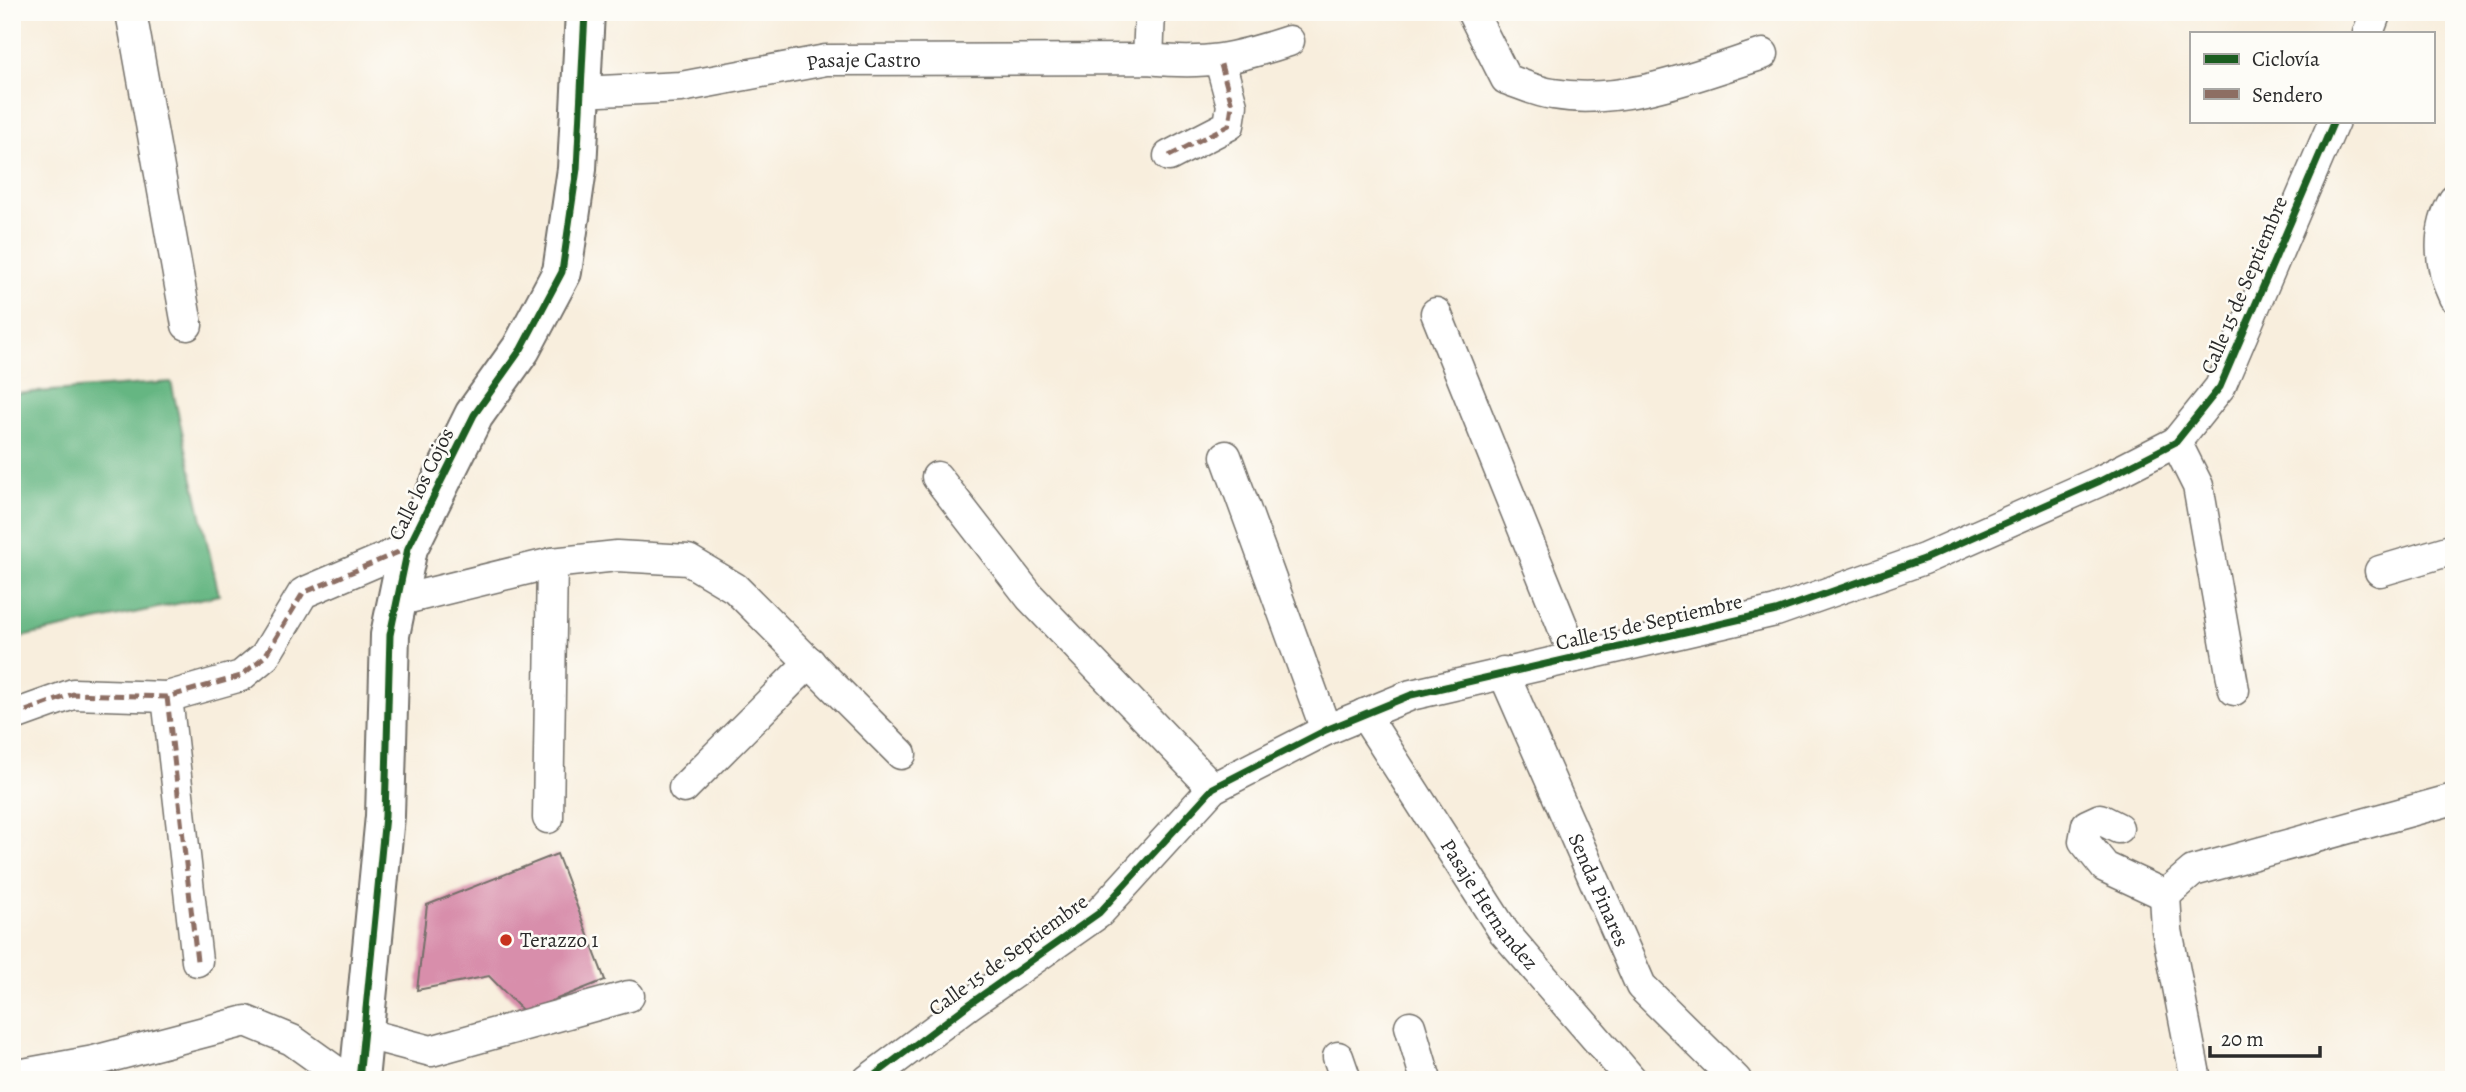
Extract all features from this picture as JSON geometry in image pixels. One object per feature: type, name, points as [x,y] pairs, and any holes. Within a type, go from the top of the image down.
[{"type":"street","points":[[131,12],[187,325]]},
{"type":"street","name":"Calle los Cojos","points":[[359,1080],[384,816],[390,635],[408,548],[474,415],[521,349],[562,272],[577,169],[585,12]]},
{"type":"street","points":[[1148,59],[1150,12]]},
{"type":"street","points":[[1472,12],[1506,79],[1553,94],[1602,94],[1660,87],[1763,54]]},
{"type":"street","points":[[2368,32],[2376,12]]},
{"type":"street","name":"Pasaje Castro","points":[[581,92],[681,87],[826,60],[1148,59],[1194,64],[1220,61],[1289,41]]},
{"type":"street","points":[[1169,156],[1229,125],[1232,106],[1220,61]]},
{"type":"street","name":"Calle 15 de Septiembre","points":[[877,1077],[968,1005],[1099,913],[1213,788],[1326,730],[1411,695],[1776,611],[1924,558],[2100,481],[2176,442],[2220,387],[2334,122]]},
{"type":"street","points":[[2454,200],[2440,248],[2445,279],[2454,297]]},
{"type":"street","points":[[1436,313],[1575,657]]},
{"type":"street","points":[[2176,442],[2198,486],[2234,690]]},
{"type":"street","points":[[1226,456],[1326,730]]},
{"type":"street","points":[[937,477],[1030,597],[1213,788]]},
{"type":"street","points":[[12,716],[73,694],[167,697],[241,676],[265,656],[303,593],[408,548]]},
{"type":"street","points":[[2380,571],[2454,548]]},
{"type":"street","points":[[397,601],[552,563],[617,556],[688,559],[735,588],[901,754]]},
{"type":"street","points":[[548,818],[552,563]]},
{"type":"street","points":[[684,788],[810,662]]},
{"type":"street","name":"Senda Pinares","points":[[1503,672],[1641,986],[1736,1080]]},
{"type":"street","points":[[167,697],[197,961]]},
{"type":"street","name":"Pasaje Hernandez","points":[[1364,715],[1504,932],[1632,1080]]},
{"type":"street","points":[[2165,895],[2193,871],[2454,799]]},
{"type":"street","points":[[2118,828],[2099,819],[2087,825],[2084,841],[2105,866],[2165,895]]},
{"type":"street","points":[[2165,895],[2167,930],[2196,1080]]},
{"type":"street","points":[[363,1033],[431,1051],[629,996]]},
{"type":"street","points":[[12,1076],[94,1060],[246,1021],[292,1040],[348,1080]]},
{"type":"street","points":[[1410,1026],[1426,1080]]},
{"type":"green space","points":[[171,382],[219,595],[12,639],[12,394]]},
{"type":"building","name":"Terazzo 1","points":[[557,854],[605,980],[524,1012],[489,976],[417,990],[427,905]]},
{"type":"marked path","points":[[1169,156],[1229,125],[1232,105],[1220,61]]},
{"type":"marked path","points":[[12,716],[73,694],[167,697],[241,676],[265,656],[303,593],[408,548]]},
{"type":"marked path","points":[[167,697],[197,961]]},
{"type":"cycle path","points":[[359,1080],[385,816],[390,635],[408,548],[474,415],[521,349],[562,272],[577,169],[585,12]]},
{"type":"cycle path","points":[[868,1080],[968,1005],[1099,913],[1213,788],[1326,730],[1411,695],[1776,611],[1924,559],[2100,481],[2176,442],[2220,387],[2334,122]]},
{"type":"place","name":"Terazzo 1","points":[[506,940]]}]
